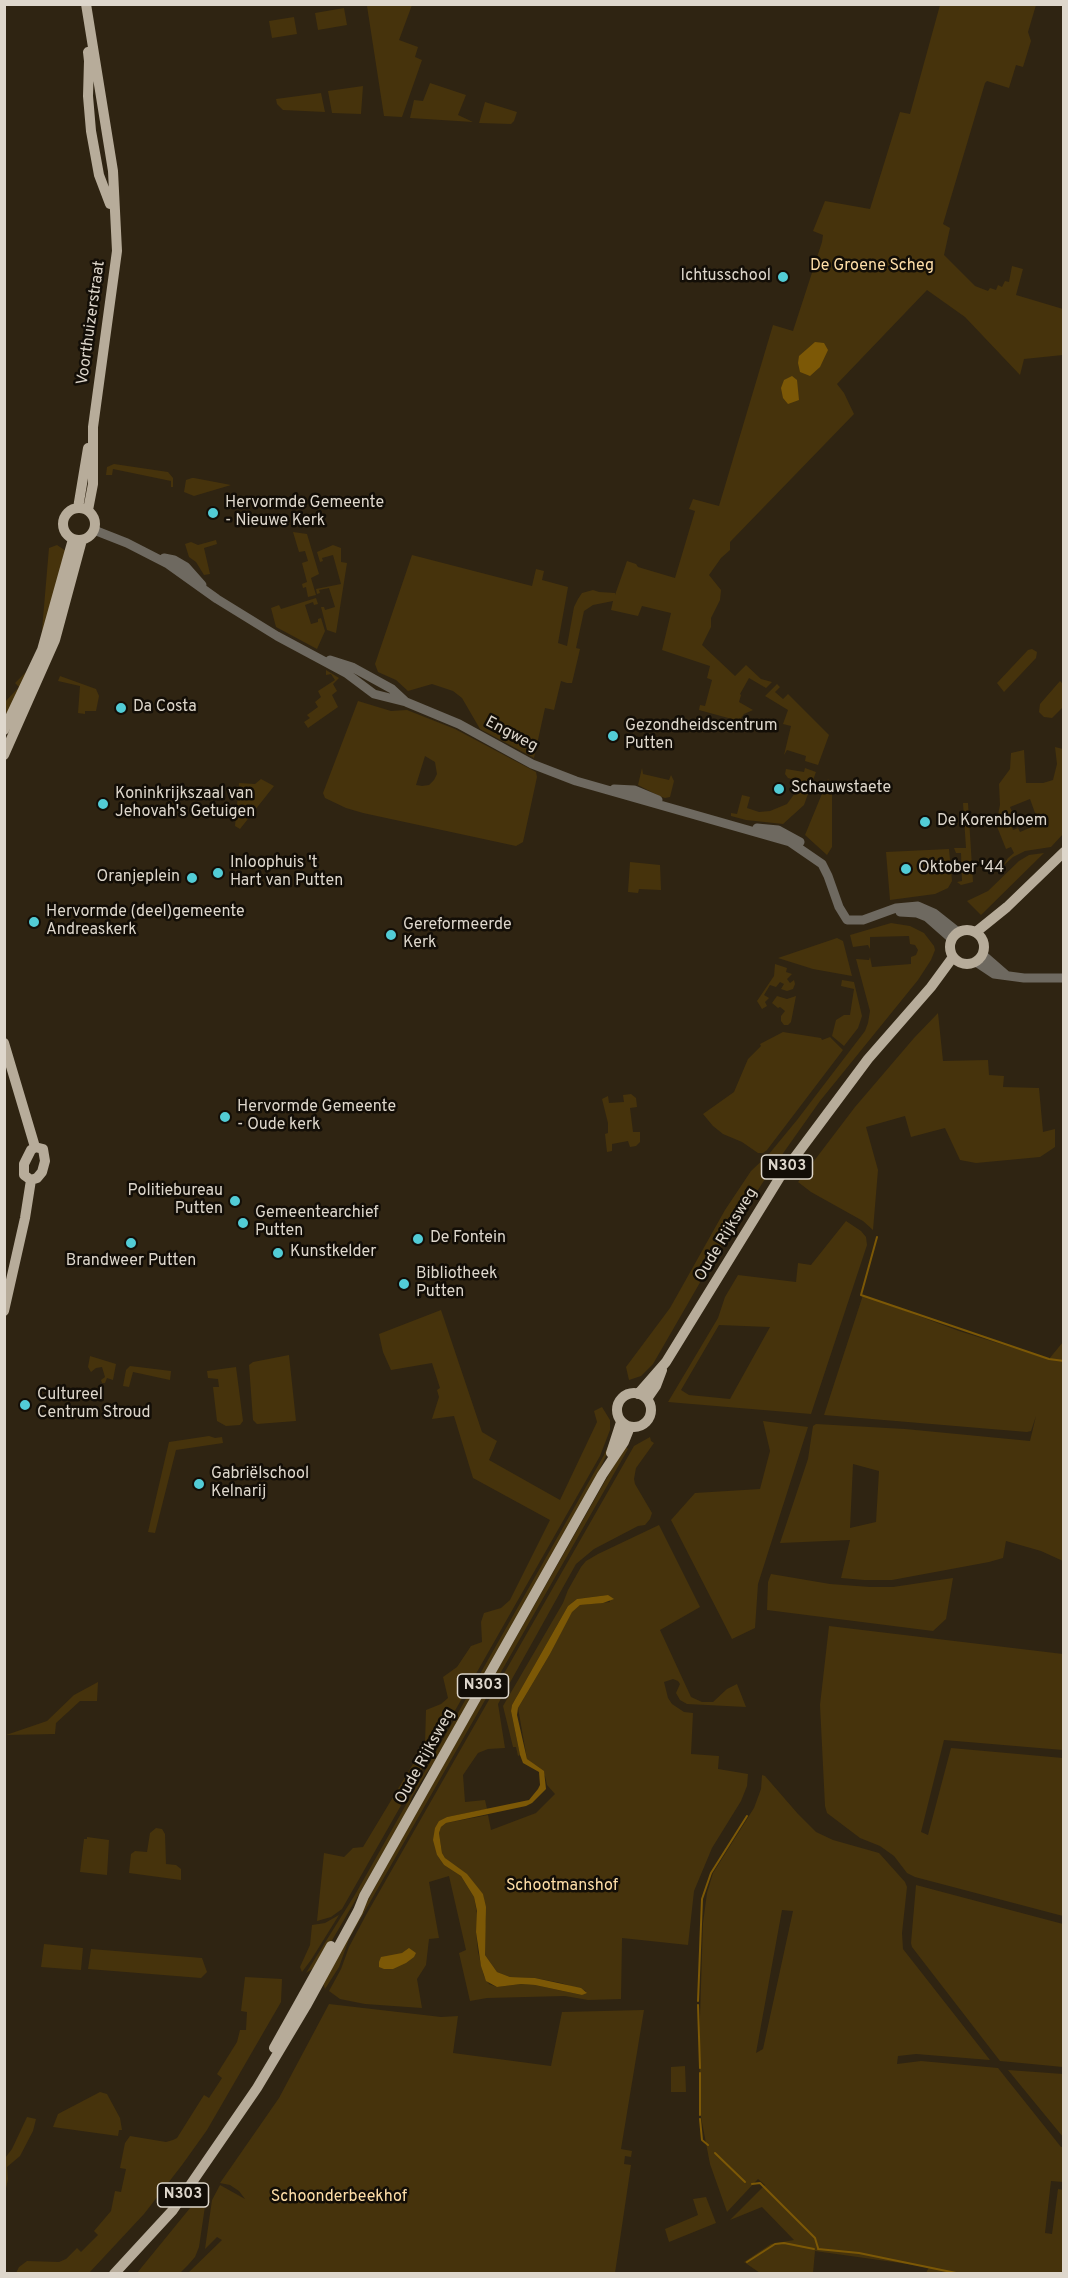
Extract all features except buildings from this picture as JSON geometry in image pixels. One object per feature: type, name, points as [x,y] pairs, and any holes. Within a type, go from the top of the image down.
[{"type":"main road","name":"Voorthuizerstraat","points":[[79,4],[89,61],[88,101],[99,175],[114,222]]},
{"type":"main road","name":"Voorthuizerstraat","points":[[83,509],[85,459],[93,427],[117,251],[111,154],[86,4]]},
{"type":"main road","points":[[88,101],[102,99]]},
{"type":"main road","points":[[97,158],[108,157],[111,154]]},
{"type":"main road","points":[[72,509],[83,509],[93,515],[94,530],[92,534],[77,539],[66,534],[63,527],[64,519],[72,509]]},
{"type":"main road","points":[[4,730],[42,650],[77,539]]},
{"type":"main road","points":[[4,754],[52,648],[77,539]]},
{"type":"main road","points":[[979,935],[1061,854]]},
{"type":"main road","points":[[967,929],[979,935],[984,946],[979,958],[968,964],[956,959],[950,946],[955,935],[967,929]]},
{"type":"main road","name":"Oude Rijksweg","points":[[643,1396],[656,1386],[666,1362],[780,1177],[868,1059],[931,987],[945,978],[956,959]]},
{"type":"main road","points":[[4,1043],[35,1147]]},
{"type":"main road","points":[[31,1180],[38,1178],[45,1161],[43,1149],[35,1147]]},
{"type":"main road","points":[[31,1180],[24,1175],[24,1164],[35,1147]]},
{"type":"main road","points":[[4,1311],[26,1218],[31,1180]]},
{"type":"main road","name":"N303","points":[[630,1394],[643,1396],[651,1407],[650,1415],[644,1424],[626,1425],[616,1408],[620,1400],[630,1394]]},
{"type":"main road","name":"Oude Rijksweg","points":[[114,2274],[173,2210],[257,2088],[306,2007],[364,1896],[602,1475],[626,1425]]},
{"type":"street","name":"Engweg","points":[[94,530],[156,556],[277,636],[320,658],[352,667],[392,689],[406,702],[459,724],[547,770],[604,790],[790,842],[815,858],[825,870],[839,907],[847,920],[863,920],[904,906],[923,907],[934,913],[955,935]]},
{"type":"street","points":[[979,958],[1006,975],[1024,978],[1064,978]]},
{"type":"green space","points":[[412,5],[399,40],[418,47],[415,57],[422,60],[402,117],[384,116],[367,6]]},
{"type":"green space","name":"De Groene Scheg","points":[[940,5],[1036,5],[1028,32],[1031,41],[1023,67],[1016,65],[1009,88],[987,81],[985,83],[943,224],[950,228],[944,255],[975,286],[988,291],[990,288],[996,290],[998,285],[1002,287],[1005,281],[1009,282],[1012,266],[1023,269],[1016,295],[1063,309],[1063,355],[1024,359],[1020,375],[965,317],[927,290],[837,384],[854,414],[730,542],[730,550],[709,575],[721,590],[720,600],[702,645],[735,676],[746,665],[761,679],[772,682],[766,688],[749,678],[740,694],[739,702],[753,710],[744,714],[739,721],[699,710],[700,705],[705,706],[712,680],[707,678],[710,666],[662,650],[671,613],[642,606],[638,616],[611,610],[613,601],[593,605],[584,611],[576,648],[580,649],[572,683],[561,681],[554,710],[545,708],[534,758],[480,729],[462,698],[453,691],[432,684],[408,691],[396,680],[378,672],[375,664],[412,555],[532,586],[536,569],[544,571],[542,580],[568,587],[558,643],[567,646],[574,607],[582,593],[593,590],[615,593],[615,595],[627,561],[638,567],[675,578],[695,511],[689,509],[693,499],[719,506],[773,325],[793,331],[822,242],[823,235],[813,231],[825,201],[870,209],[900,112],[910,114]]},
{"type":"green space","points":[[344,8],[347,25],[318,30],[315,13]]},
{"type":"green space","points":[[294,17],[297,34],[272,38],[269,21]]},
{"type":"green space","points":[[430,83],[466,95],[458,115],[473,122],[410,118],[414,100],[423,101]]},
{"type":"green space","points":[[363,86],[361,114],[332,113],[328,91]]},
{"type":"green space","points":[[321,93],[325,112],[283,110],[277,104],[276,99]]},
{"type":"green space","points":[[485,102],[517,112],[514,121],[511,124],[479,123]]},
{"type":"green space","points":[[114,464],[168,472],[173,478],[173,487],[171,487],[171,481],[113,469],[112,475],[106,475],[107,467]]},
{"type":"green space","points":[[192,478],[231,485],[194,496],[184,492],[186,480]]},
{"type":"green space","points":[[293,532],[307,534],[319,574],[311,578],[316,595],[308,597],[306,587],[303,588],[302,584],[307,582],[302,563],[308,561],[305,551],[299,552]]},
{"type":"green space","points":[[216,540],[217,544],[204,548],[210,574],[204,575],[196,562],[189,557],[185,544],[191,542],[198,545]]},
{"type":"green space","points":[[57,545],[66,551],[41,648],[18,698],[9,713],[5,713],[4,703],[19,687],[15,683],[28,670],[38,652],[41,642],[49,548]]},
{"type":"green space","points":[[333,545],[341,548],[341,562],[347,563],[336,633],[327,630],[321,607],[325,610],[335,607],[329,588],[319,590],[320,593],[317,594],[316,589],[341,584],[333,555],[322,558],[323,561],[320,562],[317,552]]},
{"type":"green space","points":[[316,598],[318,604],[314,605],[313,602],[305,605],[311,624],[318,622],[321,618],[325,631],[317,649],[276,627],[271,608],[279,605],[281,609]]},
{"type":"green space","points":[[1032,649],[1037,652],[1036,658],[1004,692],[997,683],[1028,650]]},
{"type":"green space","points":[[326,670],[339,678],[333,684],[337,691],[332,695],[338,707],[308,728],[304,722],[310,718],[307,715],[318,707],[315,702],[321,697],[318,691],[335,680],[331,674],[326,675]]},
{"type":"green space","points":[[60,676],[96,689],[99,696],[96,711],[78,713],[80,686],[58,681]]},
{"type":"green space","points":[[1060,681],[1063,684],[1063,707],[1052,718],[1044,717],[1039,712],[1040,704]]},
{"type":"green space","points":[[777,684],[780,687],[775,692],[783,699],[788,694],[829,735],[818,765],[805,761],[806,756],[787,750],[784,755],[791,726],[783,724],[788,710],[765,696]]},
{"type":"green space","points":[[358,701],[391,711],[407,710],[455,729],[536,772],[537,777],[523,842],[516,846],[363,813],[325,798],[323,793]],"holes":[[[425,756],[435,762],[437,774],[434,780],[429,785],[416,785]]]},
{"type":"green space","points":[[1055,747],[1063,749],[1063,834],[1051,847],[1025,851],[1013,857],[1002,867],[1014,853],[1011,847],[1006,849],[996,824],[1000,805],[999,784],[1010,769],[1011,753],[1024,750],[1026,783],[1043,783],[1053,780],[1057,764]],"holes":[[[1030,799],[1039,824],[1020,832],[1018,828],[1013,830],[1012,826],[1017,824],[1010,807]]]},
{"type":"green space","points":[[642,768],[643,774],[669,780],[671,775],[674,781],[670,797],[659,796],[638,785]]},
{"type":"green space","points":[[805,768],[816,772],[804,805],[783,824],[731,816],[731,813],[737,814],[742,795],[750,797],[747,808],[759,812],[770,811],[787,804],[795,793],[799,781],[788,778],[785,774],[786,769],[804,772]]},
{"type":"green space","points":[[261,779],[274,786],[240,829],[235,826],[239,783],[255,784]]},
{"type":"green space","points":[[828,779],[832,785],[832,847],[827,855],[805,835]]},
{"type":"green space","points":[[963,803],[968,803],[973,882],[961,885],[957,882],[962,881],[961,853],[956,853],[954,848],[966,848]]},
{"type":"green space","points":[[949,849],[952,881],[948,888],[935,894],[890,900],[886,852]]},
{"type":"green space","points":[[1044,853],[981,915],[967,901],[988,891],[1019,861],[1029,855]]},
{"type":"green space","points":[[630,862],[660,865],[661,890],[639,889],[638,893],[628,892]]},
{"type":"green space","points":[[891,923],[910,926],[924,933],[934,946],[935,950],[931,960],[918,980],[820,1101],[767,1176],[717,1253],[653,1364],[641,1376],[629,1380],[626,1367],[670,1308],[725,1210],[751,1171],[769,1154],[797,1120],[865,1031],[870,1011],[856,959],[869,960],[870,957],[872,967],[911,964],[911,957],[916,955],[918,950],[915,945],[910,944],[909,936],[870,937],[870,949],[868,945],[853,947],[850,935]]},
{"type":"green space","points":[[837,938],[843,941],[852,976],[813,969],[778,958]]},
{"type":"green space","points":[[775,964],[787,968],[786,972],[792,974],[787,979],[790,983],[794,980],[795,984],[793,989],[787,991],[781,989],[784,984],[780,982],[776,987],[770,985],[764,995],[769,998],[765,1002],[767,1006],[762,1009],[757,1001],[774,976]]},
{"type":"green space","points":[[842,980],[854,982],[862,1016],[858,1028],[844,1046],[832,1036],[836,1020],[844,1015],[850,1015],[854,989],[841,986]]},
{"type":"green space","points":[[777,996],[787,999],[796,996],[791,1022],[788,1025],[784,1025],[781,1021],[781,1016],[785,1011],[772,1003]]},
{"type":"green space","points":[[938,1013],[943,1061],[988,1060],[989,1075],[1004,1076],[1003,1087],[1039,1088],[1043,1132],[1055,1129],[1055,1147],[1040,1157],[976,1163],[960,1160],[945,1128],[911,1137],[905,1116],[866,1127],[878,1170],[873,1230],[863,1221],[811,1192],[798,1182],[855,1107]]},
{"type":"green space","points":[[783,1032],[822,1040],[830,1037],[843,1050],[767,1150],[758,1153],[742,1142],[723,1134],[703,1114],[734,1092],[748,1059],[761,1046],[760,1044]]},
{"type":"green space","points":[[631,1094],[636,1098],[637,1107],[630,1108],[633,1132],[640,1132],[640,1142],[630,1147],[628,1141],[612,1144],[612,1151],[607,1152],[605,1134],[608,1133],[608,1123],[602,1099],[608,1096],[609,1103],[624,1102],[623,1095]]},
{"type":"green space","points":[[846,1221],[866,1237],[867,1245],[811,1414],[668,1402],[718,1318],[725,1297],[738,1275],[796,1282],[798,1263],[811,1265]],"holes":[[[719,1325],[770,1327],[730,1399],[689,1395],[681,1390]]]},
{"type":"green space","points":[[863,1295],[959,1331],[1049,1359],[1063,1342],[1063,1561],[1041,1551],[1006,1541],[1003,1558],[989,1562],[892,1580],[864,1580],[841,1578],[850,1540],[780,1543],[808,1459],[813,1426],[816,1424],[905,1429],[1030,1441],[1036,1416],[1031,1431],[1027,1432],[824,1415]],"holes":[[[853,1464],[879,1471],[876,1522],[850,1528]]]},
{"type":"green space","points":[[441,1310],[482,1432],[497,1441],[489,1460],[560,1500],[597,1422],[594,1411],[602,1407],[610,1420],[610,1430],[600,1456],[342,1909],[331,1917],[317,1921],[324,1853],[344,1857],[353,1848],[363,1847],[425,1744],[426,1710],[441,1704],[448,1698],[443,1677],[457,1667],[471,1646],[482,1642],[481,1622],[484,1613],[501,1608],[510,1600],[550,1520],[473,1478],[454,1416],[432,1419],[439,1397],[437,1390],[440,1388],[432,1363],[391,1370],[383,1352],[379,1334]]},
{"type":"green space","points":[[289,1355],[296,1421],[257,1424],[253,1420],[249,1365],[253,1362]]},
{"type":"green space","points":[[90,1356],[116,1364],[113,1380],[107,1378],[105,1383],[102,1383],[101,1380],[105,1377],[102,1367],[91,1372],[88,1367]]},
{"type":"green space","points":[[130,1366],[171,1371],[170,1380],[133,1372],[129,1387],[123,1386],[126,1370]]},
{"type":"green space","points":[[236,1367],[243,1421],[240,1425],[226,1426],[217,1421],[213,1387],[219,1387],[218,1379],[208,1378],[207,1371]]},
{"type":"green space","points":[[763,1421],[808,1427],[758,1584],[755,1628],[732,1639],[671,1520],[695,1493],[760,1489],[770,1451]]},
{"type":"green space","points":[[209,1436],[222,1437],[223,1443],[176,1450],[155,1533],[148,1532],[169,1442]]},
{"type":"green space","name":"Schootmanshof","points":[[650,1437],[654,1443],[636,1468],[634,1479],[652,1513],[650,1519],[645,1525],[638,1526],[594,1549],[576,1564],[498,1704],[505,1748],[488,1749],[478,1753],[463,1775],[465,1802],[485,1800],[487,1809],[447,1817],[439,1821],[437,1855],[444,1865],[461,1876],[474,1897],[478,1919],[476,1932],[478,1952],[484,1976],[489,1984],[497,1987],[535,1985],[582,1995],[586,1991],[561,1983],[535,1978],[510,1977],[497,1972],[485,1955],[486,1920],[483,1894],[445,1858],[439,1833],[441,1827],[446,1823],[488,1815],[491,1830],[536,1813],[555,1794],[547,1785],[545,1776],[527,1759],[518,1708],[550,1654],[571,1612],[580,1605],[610,1602],[608,1595],[577,1599],[568,1606],[512,1705],[511,1711],[520,1755],[518,1756],[516,1747],[513,1747],[503,1706],[586,1561],[659,1525],[700,1607],[660,1630],[691,1697],[702,1702],[713,1702],[727,1689],[737,1684],[746,1707],[687,1704],[680,1700],[676,1693],[680,1684],[678,1681],[673,1679],[664,1682],[672,1704],[684,1712],[693,1713],[691,1754],[719,1756],[718,1769],[748,1774],[747,1786],[741,1801],[712,1848],[694,1891],[688,1945],[622,1938],[621,1999],[588,2000],[565,1996],[487,1998],[470,2001],[459,1953],[466,1950],[449,1876],[429,1882],[439,1938],[429,1939],[426,1965],[417,1979],[422,2008],[365,2004],[340,1999],[329,1991],[366,1915],[634,1446]]},
{"type":"green space","points":[[611,1439],[613,1441],[591,1488],[437,1759],[412,1797],[407,1812],[317,1966],[306,1973],[356,1893]]},
{"type":"green space","points":[[625,1446],[628,1449],[349,1939],[339,1967],[325,1989],[323,1983],[331,1967],[408,1827]]},
{"type":"green space","points":[[771,1574],[830,1584],[870,1587],[893,1587],[953,1578],[946,1619],[933,1631],[767,1610],[768,1582]]},
{"type":"green space","points":[[829,1626],[1063,1654],[1063,1750],[944,1740],[921,1832],[928,1835],[951,1748],[1063,1758],[1063,1916],[915,1877],[907,1873],[894,1856],[880,1846],[860,1838],[827,1813],[820,1705]]},
{"type":"green space","points":[[98,1682],[97,1701],[80,1701],[56,1723],[55,1734],[6,1735],[47,1721],[74,1695]]},
{"type":"green space","points":[[762,1775],[816,1832],[833,1840],[879,1853],[905,1882],[907,1887],[902,1933],[903,1949],[990,2060],[916,2054],[898,2056],[897,2064],[921,2061],[998,2068],[1063,2147],[1063,2182],[1051,2181],[1045,2233],[1052,2234],[1058,2189],[1063,2190],[1063,2273],[926,2273],[929,2267],[815,2251],[813,2273],[760,2273],[744,2262],[771,2244],[794,2240],[762,2207],[730,2220],[765,2185],[758,2179],[727,2212],[710,2164],[701,2117],[699,2048],[703,1923],[707,1893],[713,1873],[754,1808],[761,1789]],"holes":[[[782,1910],[793,1911],[763,2049],[756,2053]]]},
{"type":"green space","points":[[156,1828],[162,1829],[165,1834],[166,1864],[176,1865],[181,1869],[181,1880],[129,1873],[131,1854],[135,1851],[147,1852],[150,1833]]},
{"type":"green space","points":[[87,1837],[109,1840],[107,1875],[80,1872],[84,1839]]},
{"type":"green space","points":[[916,1885],[1063,1924],[1063,2067],[1000,2061],[912,1947]]},
{"type":"green space","points":[[339,1915],[302,1972],[300,1967],[310,1945],[312,1925],[325,1923]]},
{"type":"green space","points":[[44,1944],[83,1948],[81,1970],[41,1967]]},
{"type":"green space","points":[[91,1949],[202,1958],[207,1972],[201,1978],[88,1969]]},
{"type":"green space","points":[[245,1977],[282,1979],[281,2002],[207,2130],[182,2165],[144,2214],[89,2273],[16,2273],[19,2267],[27,2261],[59,2262],[66,2259],[77,2248],[81,2252],[98,2235],[94,2231],[111,2211],[115,2191],[121,2192],[126,2169],[120,2168],[125,2143],[130,2136],[166,2142],[173,2140],[177,2138],[204,2095],[209,2098],[222,2078],[217,2074],[237,2042],[240,2030],[246,2030],[247,2012],[241,2011]]},
{"type":"green space","name":"Schoonderbeekhof","points":[[329,2004],[441,2017],[458,2016],[453,2053],[551,2066],[562,2012],[644,2010],[621,2149],[632,2151],[631,2157],[625,2156],[624,2164],[631,2165],[615,2273],[188,2273],[222,2240],[217,2237],[205,2249],[212,2200],[220,2185],[245,2199],[230,2185],[220,2183],[279,2098]]},
{"type":"green space","points":[[685,2066],[686,2092],[671,2092],[671,2067]]},
{"type":"green space","points":[[1008,2070],[1063,2074],[1063,2137]]},
{"type":"green space","points":[[100,2092],[107,2094],[120,2118],[122,2130],[119,2130],[118,2136],[53,2127],[58,2114]]},
{"type":"green space","points":[[27,2117],[36,2119],[33,2131],[20,2156],[7,2167],[8,2179],[5,2193],[5,2158],[12,2149]]},
{"type":"green space","points":[[208,2186],[199,2247],[195,2257],[180,2273],[137,2273]]},
{"type":"green space","points":[[706,2197],[716,2223],[669,2242],[665,2229],[698,2215],[693,2199]]},
{"type":"shaded area","points":[[815,342],[824,343],[828,350],[820,367],[810,376],[800,372],[799,356]]},
{"type":"shaded area","points":[[792,376],[797,380],[799,400],[788,404],[783,398],[781,388],[784,380]]},
{"type":"shaded area","points":[[608,1595],[614,1599],[603,1603],[580,1605],[572,1612],[518,1708],[517,1715],[527,1759],[544,1771],[546,1789],[526,1806],[446,1823],[441,1827],[439,1833],[445,1858],[467,1874],[483,1894],[486,1907],[485,1955],[497,1972],[510,1977],[535,1978],[581,1988],[587,1993],[582,1995],[521,1984],[497,1987],[486,1981],[481,1966],[474,1897],[461,1876],[444,1865],[437,1855],[433,1840],[435,1828],[439,1821],[447,1817],[529,1800],[538,1789],[539,1772],[523,1763],[520,1755],[511,1711],[512,1705],[568,1606],[577,1599]]},
{"type":"shaded area","points":[[409,1948],[416,1953],[406,1963],[393,1969],[379,1967],[381,1957],[402,1953]]},
{"type":"waterway","points":[[877,1237],[861,1295],[1049,1359],[1064,1361]]},
{"type":"waterway","points":[[698,2001],[702,1899],[711,1873],[747,1816]]},
{"type":"waterway","points":[[698,2005],[700,2068]]},
{"type":"waterway","points":[[700,2073],[700,2115]]},
{"type":"waterway","points":[[700,2119],[702,2140],[708,2145]]},
{"type":"waterway","points":[[715,2153],[745,2182]]},
{"type":"waterway","points":[[752,2184],[760,2183],[815,2238],[818,2248]]},
{"type":"waterway","points":[[747,2262],[775,2244],[784,2243],[814,2249]]},
{"type":"waterway","points":[[818,2249],[859,2253],[961,2274]]},
{"type":"place","name":"Ichtusschool","points":[[783,277]]},
{"type":"place","name":"Hervormde Gemeente - Nieuwe Kerk","points":[[213,513]]},
{"type":"place","name":"Da Costa","points":[[121,708]]},
{"type":"place","name":"Gezondheidscentrum Putten","points":[[613,736]]},
{"type":"place","name":"Schauwstaete","points":[[779,789]]},
{"type":"place","name":"Koninkrijkszaal van Jehovah's Getuigen","points":[[103,804]]},
{"type":"place","name":"De Korenbloem","points":[[925,822]]},
{"type":"place","name":"Oktober '44","points":[[906,869]]},
{"type":"place","name":"Inloophuis 't Hart van Putten","points":[[218,873]]},
{"type":"place","name":"Oranjeplein","points":[[192,878]]},
{"type":"place","name":"Hervormde (deel)gemeente Andreaskerk","points":[[34,922]]},
{"type":"place","name":"Gereformeerde Kerk","points":[[391,935]]},
{"type":"place","name":"Hervormde Gemeente - Oude kerk","points":[[225,1117]]},
{"type":"place","name":"Politiebureau Putten","points":[[235,1201]]},
{"type":"place","name":"Gemeentearchief Putten","points":[[243,1223]]},
{"type":"place","name":"De Fontein","points":[[418,1239]]},
{"type":"place","name":"Brandweer Putten","points":[[131,1243]]},
{"type":"place","name":"Kunstkelder","points":[[278,1253]]},
{"type":"place","name":"Bibliotheek Putten","points":[[404,1284]]},
{"type":"place","name":"Cultureel Centrum Stroud","points":[[25,1405]]},
{"type":"place","name":"Gabriëlschool Kelnarij","points":[[199,1484]]}]
